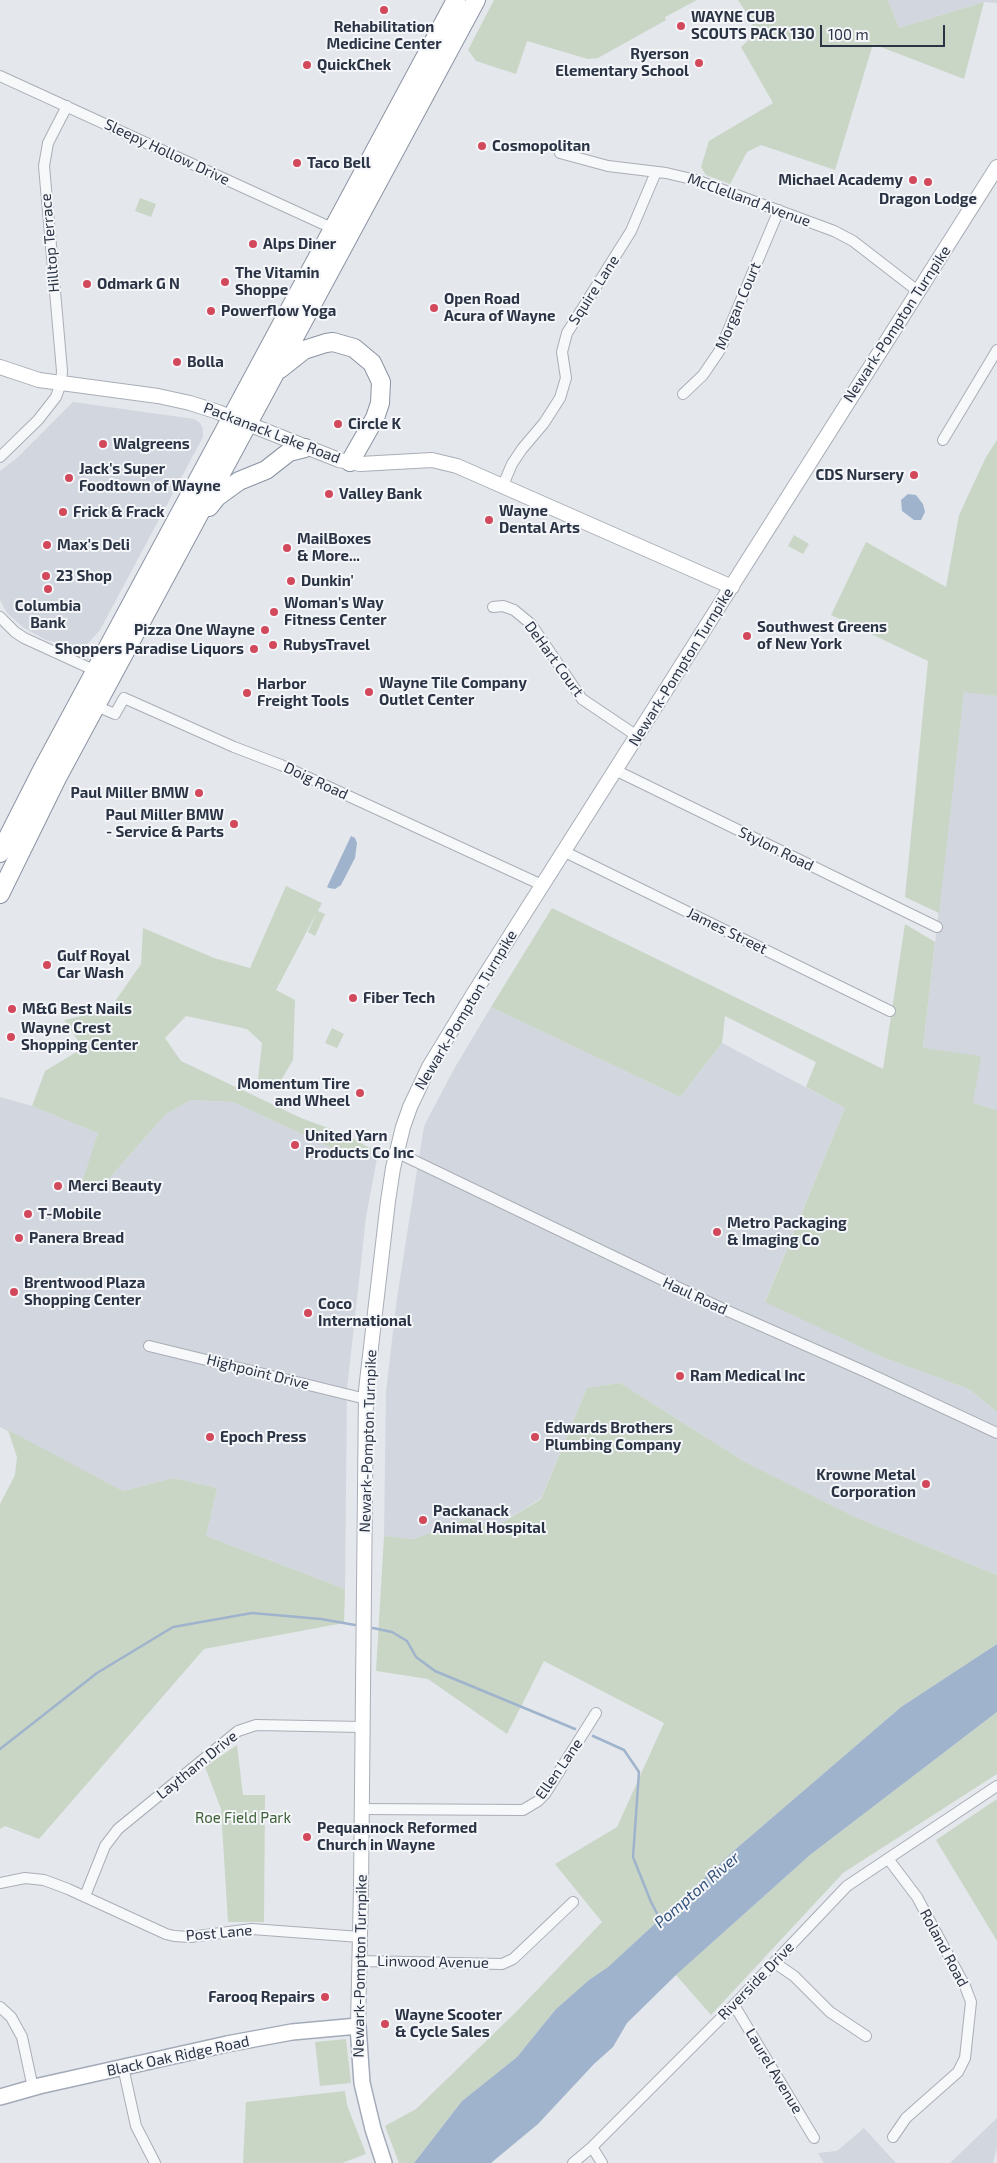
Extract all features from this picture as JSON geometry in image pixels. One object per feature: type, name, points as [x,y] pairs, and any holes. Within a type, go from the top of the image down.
[{"type":"highway","points":[[0,894],[42,805],[192,526],[239,421],[334,229],[456,0]]},
{"type":"highway","points":[[0,853],[96,671],[239,421],[276,372],[476,0]]},
{"type":"highway","points":[[276,372],[304,350],[326,343],[347,345],[372,362],[381,382],[380,403],[350,462]]},
{"type":"highway","points":[[192,526],[217,497],[239,481],[266,470],[289,452],[306,448]]},
{"type":"main road","name":"Newark-Pompton Turnpike","points":[[384,2163],[373,2129],[362,2083],[358,2026],[366,1399],[374,1315],[396,1152],[410,1107],[429,1067],[542,885],[997,167]]},
{"type":"main road","name":"Packanack Lake Road","points":[[0,367],[23,376],[61,384],[175,399],[239,421],[333,458],[350,462],[373,464],[432,460],[457,466],[732,587]]},
{"type":"main road","name":"Black Oak Ridge Road","points":[[0,2097],[123,2067],[264,2037],[328,2028],[358,2026]]},
{"type":"street","name":"Sleepy Hollow Drive","points":[[0,76],[334,229]]},
{"type":"street","name":"Hilltop Terrace","points":[[61,384],[62,371],[44,166],[48,143],[67,106]]},
{"type":"street","name":"McClelland Avenue","points":[[560,153],[608,166],[656,172],[696,180],[779,210],[845,236],[919,292]]},
{"type":"street","name":"Squire Lane","points":[[503,485],[517,456],[544,423],[560,398],[566,378],[562,352],[566,333],[631,232],[656,172]]},
{"type":"street","name":"Morgan Court","points":[[684,394],[703,376],[720,350],[779,210]]},
{"type":"street","points":[[943,440],[997,350]]},
{"type":"street","points":[[0,457],[38,420],[56,397],[61,384]]},
{"type":"street","name":"DeHart Court","points":[[493,607],[503,606],[514,610],[532,624],[582,699],[637,736]]},
{"type":"street","points":[[0,617],[24,638],[96,671]]},
{"type":"street","name":"Doig Road","points":[[96,706],[115,714],[124,698],[234,747],[282,765],[542,885]]},
{"type":"street","name":"Stylon Road","points":[[615,770],[937,927]]},
{"type":"street","name":"James Street","points":[[564,851],[890,1011]]},
{"type":"street","name":"Haul Road","points":[[396,1152],[745,1320],[866,1372],[997,1433]]},
{"type":"street","name":"Highpoint Drive","points":[[149,1346],[366,1399]]},
{"type":"street","name":"Ellen Lane","points":[[362,1809],[523,1810],[538,1801],[545,1794],[596,1712]]},
{"type":"street","name":"Laytham Drive","points":[[84,1896],[105,1846],[118,1829],[238,1731],[256,1726],[362,1727]]},
{"type":"street","name":"Riverside Drive","points":[[573,2163],[592,2147],[734,2005],[831,1901],[848,1886],[997,1786]]},
{"type":"street","name":"Roland Road","points":[[889,1860],[916,1897],[965,1986],[971,2002],[965,2058],[958,2072],[906,2118],[893,2137]]},
{"type":"street","name":"Post Lane","points":[[0,1883],[13,1879],[36,1879],[84,1896],[174,1936],[190,1937],[252,1929],[360,1937]]},
{"type":"street","name":"Linwood Avenue","points":[[359,1961],[502,1964],[507,1962],[573,1902]]},
{"type":"street","points":[[775,1963],[794,1976],[830,2012],[866,2036]]},
{"type":"street","name":"Laurel Avenue","points":[[734,2005],[814,2138]]},
{"type":"street","points":[[0,2007],[11,2017],[22,2036],[33,2088]]},
{"type":"street","points":[[123,2067],[136,2126],[155,2163]]},
{"type":"street","points":[[592,2147],[602,2163]]},
{"type":"shaded area","points":[[888,0],[997,0],[997,3],[984,2],[899,28]]},
{"type":"shaded area","points":[[73,402],[194,419],[200,423],[203,429],[203,437],[100,630],[83,649],[46,640],[24,628],[7,613],[0,600],[0,471],[17,458]]},
{"type":"shaded area","points":[[964,691],[997,696],[997,1110],[973,1103],[923,1048]]},
{"type":"shaded area","points":[[491,1007],[680,1097],[722,1043],[845,1108],[765,1301],[882,1357],[969,1389],[997,1412],[997,1575],[855,1517],[745,1462],[620,1383],[587,1388],[541,1498],[492,1529],[469,1518],[414,1539],[384,1536],[386,1391],[397,1298],[423,1132],[425,1124],[454,1069]]},
{"type":"shaded area","points":[[0,1097],[32,1106],[98,1133],[82,1186],[105,1183],[166,1114],[191,1100],[233,1102],[336,1150],[361,1157],[378,1153],[366,1217],[347,1389],[345,1589],[206,1536],[217,1488],[173,1478],[123,1491],[0,1427]]},
{"type":"shaded area","points":[[997,2118],[997,2148],[993,2163],[950,2163]]},
{"type":"shaded area","points":[[864,2128],[896,2163],[824,2163],[818,2153],[837,2151]]},
{"type":"green space","points":[[494,0],[697,0],[665,17],[666,20],[598,58],[588,59],[527,41],[516,74],[476,61],[468,50]]},
{"type":"green space","points":[[738,0],[888,0],[899,28],[984,2],[964,79],[873,44],[835,170],[761,145],[747,152],[730,184],[706,175],[701,167],[709,141],[773,103],[741,47],[753,36],[752,21]]},
{"type":"green space","points":[[140,198],[156,204],[151,217],[135,211]]},
{"type":"green space","points":[[997,440],[997,696],[964,692],[939,913],[905,897],[928,661],[831,615],[866,542],[946,587],[959,515],[986,457]]},
{"type":"green space","points":[[794,535],[809,544],[803,554],[788,546]]},
{"type":"green space","points":[[286,886],[322,903],[318,911],[325,914],[315,936],[308,932],[317,912],[276,990],[295,1000],[293,1060],[276,1089],[258,1079],[262,1043],[247,1029],[186,1016],[165,1038],[181,1061],[301,1118],[347,1135],[378,1153],[361,1157],[336,1150],[233,1102],[191,1100],[166,1114],[105,1183],[81,1186],[98,1133],[32,1106],[45,1071],[83,1048],[64,1020],[109,1010],[141,964],[143,928],[214,958],[250,968]]},
{"type":"green space","points":[[552,908],[883,1069],[905,924],[935,942],[923,1048],[981,1056],[973,1103],[997,1110],[997,1412],[969,1389],[882,1357],[765,1302],[845,1108],[806,1087],[816,1062],[725,1016],[722,1043],[680,1097],[491,1007]]},
{"type":"green space","points":[[332,1028],[344,1034],[337,1048],[325,1043]]},
{"type":"green space","points":[[620,1383],[745,1462],[855,1517],[997,1575],[997,1644],[901,1707],[738,1847],[608,1967],[589,1980],[556,2009],[517,2057],[462,2101],[414,2163],[399,2163],[385,2126],[416,2109],[516,2012],[602,1922],[555,1864],[617,1827],[664,1723],[544,1661],[507,1734],[428,1679],[376,1671],[384,1536],[414,1539],[469,1518],[492,1529],[541,1499],[587,1388]]},
{"type":"green space","points":[[8,1430],[123,1491],[173,1478],[217,1488],[206,1536],[345,1589],[344,1623],[204,1649],[39,1839],[5,1826],[0,1829],[0,1504],[15,1475],[17,1457]]},
{"type":"green space","points":[[997,1712],[997,1774],[843,1873],[711,2015],[676,1975],[810,1855]]},
{"type":"green space","name":"Roe Field Park","points":[[237,1745],[243,1795],[265,1795],[264,1922],[228,1922],[221,1809],[205,1767]]},
{"type":"green space","points":[[997,1799],[997,1941],[936,1840]]},
{"type":"green space","points":[[346,2039],[351,2083],[320,2086],[315,2042]]},
{"type":"green space","points":[[345,2091],[347,2105],[366,2154],[342,2163],[243,2163],[246,2102]]},
{"type":"water","points":[[908,494],[916,495],[923,504],[925,512],[921,520],[914,520],[902,511],[901,500]]},
{"type":"water","points":[[351,836],[355,838],[357,843],[355,858],[341,885],[335,889],[329,888],[327,887]]},
{"type":"water","name":"Pompton River","points":[[997,1644],[997,1712],[810,1855],[676,1975],[627,2023],[613,2047],[594,2064],[538,2124],[491,2163],[414,2163],[462,2101],[517,2057],[556,2009],[589,1980],[608,1967],[738,1847],[901,1707]]},
{"type":"waterway","points":[[0,1749],[97,1673],[173,1627],[252,1613],[321,1619],[355,1625]]},
{"type":"waterway","points":[[373,1628],[392,1632],[407,1641],[416,1657],[435,1671],[575,1729]]},
{"type":"waterway","name":"Pompton River","points":[[593,1736],[624,1750],[639,1772],[633,1857],[660,1919]]},
{"type":"place","name":"Rehabilitation Medicine Center","points":[[384,10]]},
{"type":"place","name":"WAYNE CUB SCOUTS PACK 130","points":[[681,26]]},
{"type":"place","name":"Ryerson Elementary School","points":[[699,63]]},
{"type":"place","name":"QuickChek","points":[[307,65]]},
{"type":"place","name":"Cosmopolitan","points":[[482,146]]},
{"type":"place","name":"Taco Bell","points":[[297,163]]},
{"type":"place","name":"Michael Academy","points":[[913,180]]},
{"type":"place","name":"Dragon Lodge","points":[[928,182]]},
{"type":"place","name":"Alps Diner","points":[[253,244]]},
{"type":"place","name":"The Vitamin Shoppe","points":[[225,282]]},
{"type":"place","name":"Odmark G N","points":[[87,284]]},
{"type":"place","name":"Open Road Acura of Wayne","points":[[434,308]]},
{"type":"place","name":"Powerflow Yoga","points":[[211,311]]},
{"type":"place","name":"Bolla","points":[[177,362]]},
{"type":"place","name":"Circle K","points":[[338,424]]},
{"type":"place","name":"Walgreens","points":[[103,444]]},
{"type":"place","name":"CDS Nursery","points":[[914,475]]},
{"type":"place","name":"Jack's Super Foodtown of Wayne","points":[[69,478]]},
{"type":"place","name":"Valley Bank","points":[[329,494]]},
{"type":"place","name":"Frick & Frack","points":[[63,512]]},
{"type":"place","name":"Wayne Dental Arts","points":[[489,520]]},
{"type":"place","name":"Max's Deli","points":[[47,545]]},
{"type":"place","name":"MailBoxes & More...","points":[[287,548]]},
{"type":"place","name":"23 Shop","points":[[46,576]]},
{"type":"place","name":"Dunkin'","points":[[291,581]]},
{"type":"place","name":"Columbia Bank","points":[[48,589]]},
{"type":"place","name":"Woman's Way Fitness Center","points":[[274,612]]},
{"type":"place","name":"Pizza One Wayne","points":[[265,630]]},
{"type":"place","name":"Southwest Greens of New York","points":[[747,636]]},
{"type":"place","name":"RubysTravel","points":[[273,645]]},
{"type":"place","name":"Shoppers Paradise Liquors","points":[[254,649]]},
{"type":"place","name":"Wayne Tile Company Outlet Center","points":[[369,692]]},
{"type":"place","name":"Harbor Freight Tools","points":[[247,693]]},
{"type":"place","name":"Paul Miller BMW","points":[[199,793]]},
{"type":"place","name":"Paul Miller BMW - Service & Parts","points":[[234,824]]},
{"type":"place","name":"Gulf Royal Car Wash","points":[[47,965]]},
{"type":"place","name":"Fiber Tech","points":[[353,998]]},
{"type":"place","name":"M&G Best Nails","points":[[12,1009]]},
{"type":"place","name":"Wayne Crest Shopping Center","points":[[11,1037]]},
{"type":"place","name":"Momentum Tire and Wheel","points":[[360,1093]]},
{"type":"place","name":"United Yarn Products Co Inc","points":[[295,1145]]},
{"type":"place","name":"Merci Beauty","points":[[58,1186]]},
{"type":"place","name":"T-Mobile","points":[[28,1214]]},
{"type":"place","name":"Metro Packaging & Imaging Co","points":[[717,1232]]},
{"type":"place","name":"Panera Bread","points":[[19,1238]]},
{"type":"place","name":"Brentwood Plaza Shopping Center","points":[[14,1292]]},
{"type":"place","name":"Coco International","points":[[308,1313]]},
{"type":"place","name":"Ram Medical Inc","points":[[680,1376]]},
{"type":"place","name":"Epoch Press","points":[[210,1437]]},
{"type":"place","name":"Edwards Brothers Plumbing Company","points":[[535,1437]]},
{"type":"place","name":"Krowne Metal Corporation","points":[[926,1484]]},
{"type":"place","name":"Packanack Animal Hospital","points":[[423,1520]]},
{"type":"place","name":"Pequannock Reformed Church in Wayne","points":[[307,1837]]},
{"type":"place","name":"Farooq Repairs","points":[[325,1997]]},
{"type":"place","name":"Wayne Scooter & Cycle Sales","points":[[385,2024]]}]
